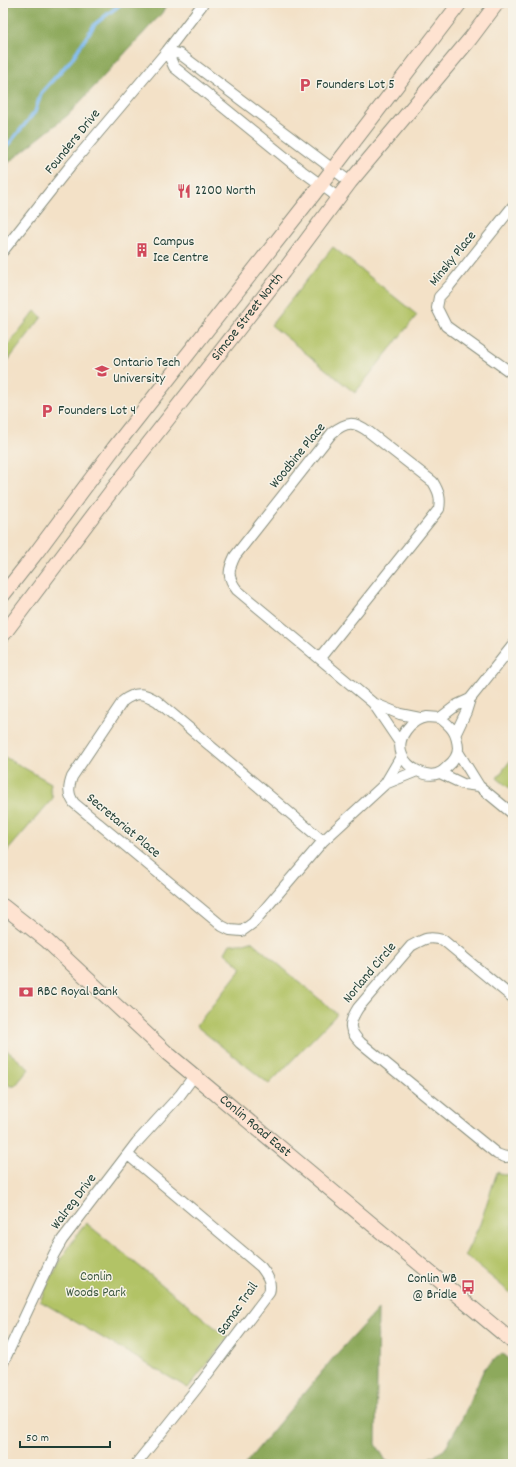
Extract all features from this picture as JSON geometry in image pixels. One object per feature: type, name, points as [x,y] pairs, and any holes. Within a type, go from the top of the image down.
[{"type":"main road","name":"Simcoe Street North","points":[[3,594],[36,553],[118,442],[321,185],[460,3]]},
{"type":"main road","name":"Simcoe Street North","points":[[3,635],[113,489],[283,272],[350,182],[470,39],[496,3]]},
{"type":"main road","name":"Conlin Road East","points":[[3,906],[46,940],[167,1053],[513,1342]]},
{"type":"street","name":"Founders Drive","points":[[3,251],[71,166],[167,51],[202,5]]},
{"type":"street","points":[[167,51],[180,54],[350,182]]},
{"type":"street","points":[[167,51],[174,67],[302,171],[339,198]]},
{"type":"street","name":"Minsky Place","points":[[513,206],[439,297],[437,308],[446,326],[513,374]]},
{"type":"street","name":"Woodbine Place","points":[[320,658],[439,509],[441,500],[438,490],[433,482],[360,425],[350,423],[341,426],[332,434],[235,556],[229,576],[231,582],[237,590],[373,703],[400,743]]},
{"type":"street","points":[[513,645],[470,699],[466,712],[456,733],[458,752],[479,786],[513,814]]},
{"type":"street","name":"Secretariat Place","points":[[323,841],[157,701],[149,696],[139,694],[131,696],[123,701],[72,777],[68,787],[69,796],[74,803],[222,926],[230,930],[242,931],[253,923],[323,841],[385,784],[402,755]]},
{"type":"street","points":[[470,699],[440,718],[420,718],[410,726],[400,743],[402,755],[412,768],[417,771],[426,773],[440,773],[463,784],[479,786]]},
{"type":"street","name":"Woodbine Place","points":[[373,703],[400,714],[420,718]]},
{"type":"street","points":[[440,718],[456,733]]},
{"type":"street","points":[[440,773],[452,762],[458,752]]},
{"type":"street","name":"Secretariat Place","points":[[385,784],[417,771]]},
{"type":"street","name":"Norland Circle","points":[[513,998],[443,940],[433,937],[422,940],[411,946],[358,1008],[352,1017],[350,1026],[354,1036],[361,1043],[496,1154],[505,1157],[513,1156]]},
{"type":"street","name":"Walreg Drive","points":[[3,1363],[62,1240],[128,1155],[180,1095],[194,1076]]},
{"type":"street","name":"Samac Trail","points":[[128,1155],[261,1267],[270,1281],[271,1287],[269,1293],[250,1319],[136,1464]]},
{"type":"green space","points":[[3,3],[167,3],[162,13],[68,115],[3,167]]},
{"type":"green space","points":[[333,247],[417,315],[355,393],[271,325]]},
{"type":"green space","points":[[35,311],[42,317],[3,367],[3,351]]},
{"type":"green space","points":[[3,756],[51,783],[50,789],[53,798],[3,856]]},
{"type":"green space","points":[[513,757],[513,791],[497,778]]},
{"type":"green space","points":[[251,941],[337,1014],[269,1084],[196,1026],[242,968],[225,953],[230,944],[241,944]]},
{"type":"green space","points":[[3,1047],[29,1069],[15,1086],[10,1086],[3,1080]]},
{"type":"green space","points":[[497,1172],[504,1175],[513,1174],[513,1295],[465,1255],[480,1224]]},
{"type":"green space","name":"Conlin Woods Park","points":[[86,1223],[228,1338],[188,1388],[40,1301],[61,1260]]},
{"type":"green space","points":[[378,1309],[376,1444],[386,1461],[402,1464],[245,1464],[334,1357]]},
{"type":"green space","points":[[502,1353],[513,1362],[513,1464],[418,1464],[444,1450],[462,1419],[484,1369]]},
{"type":"waterway","points":[[3,151],[35,112],[41,93],[71,60],[95,24],[122,3]]},
{"type":"place","name":"Founders Lot 5","points":[[305,85]]},
{"type":"place","name":"2200 North","points":[[184,191]]},
{"type":"place","name":"Campus Ice Centre","points":[[142,250]]},
{"type":"place","name":"Ontario Tech University","points":[[102,371]]},
{"type":"place","name":"Founders Lot 4","points":[[47,411]]},
{"type":"place","name":"RBC Royal Bank","points":[[26,992]]},
{"type":"place","name":"Conlin WB @ Bridle","points":[[468,1287]]}]
